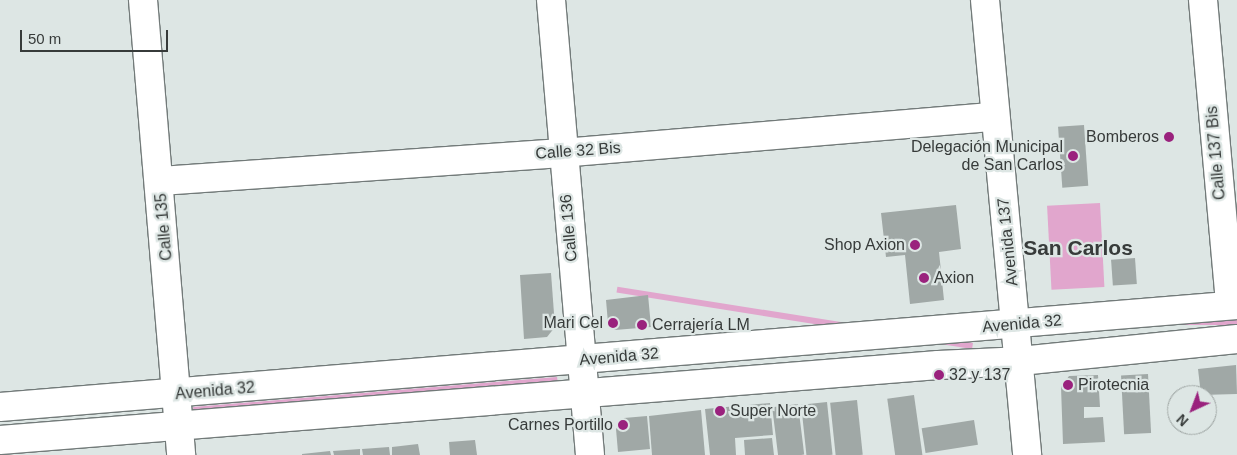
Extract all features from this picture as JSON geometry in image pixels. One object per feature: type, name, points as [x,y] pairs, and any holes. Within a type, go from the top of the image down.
[{"type":"street","name":"Calle 135","points":[[143,0],[160,181],[181,455]]},
{"type":"street","name":"Calle 136","points":[[551,0],[562,153],[590,455]]},
{"type":"street","name":"Avenida 137","points":[[985,0],[995,118],[1017,324],[1027,455]]},
{"type":"street","name":"Calle 137 Bis","points":[[1203,0],[1233,305]]},
{"type":"street","name":"Calle 32 Bis","points":[[160,181],[562,153],[995,118]]},
{"type":"street","name":"Avenida 32","points":[[0,407],[177,394],[1233,305]]},
{"type":"street","name":"Avenida 32","points":[[0,440],[938,365],[1020,361],[1237,339]]},
{"type":"shaded area","points":[[1100,203],[1104,287],[1051,290],[1047,206]]},
{"type":"shaded area","points":[[617,287],[973,343],[972,349],[616,293]]},
{"type":"shaded area","points":[[1020,320],[1237,320],[1237,325],[1020,325]]},
{"type":"shaded area","points":[[557,377],[558,383],[194,414],[193,407]]},
{"type":"building","name":"Delegación Municipal de San Carlos","points":[[1084,125],[1088,186],[1062,188],[1058,127]]},
{"type":"building","points":[[956,205],[961,249],[939,252],[944,300],[910,304],[905,255],[886,257],[881,213]]},
{"type":"building","points":[[1135,258],[1137,284],[1113,286],[1111,260]]},
{"type":"building","points":[[551,273],[555,327],[547,337],[524,339],[520,275]]},
{"type":"building","points":[[648,295],[651,327],[615,330],[608,323],[606,300]]},
{"type":"building","points":[[1236,365],[1237,394],[1217,395],[1217,385],[1200,385],[1198,369]]},
{"type":"building","points":[[1148,374],[1151,433],[1124,434],[1121,375]]},
{"type":"building","points":[[1098,375],[1100,407],[1084,407],[1084,418],[1103,417],[1105,442],[1063,444],[1061,387],[1069,376]]},
{"type":"building","points":[[914,395],[922,455],[895,455],[887,399]]},
{"type":"building","points":[[857,400],[863,455],[836,455],[830,403]]},
{"type":"building","points":[[827,402],[833,455],[806,455],[801,405]]},
{"type":"building","points":[[770,403],[773,435],[735,438],[736,455],[710,455],[705,409]]},
{"type":"building","points":[[798,404],[804,455],[778,455],[772,407]]},
{"type":"building","points":[[701,410],[705,455],[652,455],[649,416]]},
{"type":"building","points":[[647,416],[650,449],[618,452],[616,429],[624,418]]},
{"type":"building","points":[[974,420],[978,445],[926,453],[922,428]]},
{"type":"building","points":[[772,438],[774,455],[745,455],[744,440]]},
{"type":"building","points":[[475,440],[477,455],[450,455],[449,442]]},
{"type":"building","points":[[418,444],[420,455],[392,455],[392,447]]},
{"type":"building","points":[[389,447],[390,455],[363,455],[362,449]]},
{"type":"building","points":[[360,449],[360,455],[334,455],[333,451]]},
{"type":"building","points":[[330,451],[331,455],[302,455],[302,454]]},
{"type":"place","name":"Bomberos","points":[[1169,137]]},
{"type":"place","name":"Delegación Municipal de San Carlos","points":[[1073,156]]},
{"type":"place","name":"Shop Axion","points":[[915,245]]},
{"type":"place","name":"Axion","points":[[924,278]]},
{"type":"place","name":"Mari Cel","points":[[613,323]]},
{"type":"place","name":"Cerrajería LM","points":[[642,325]]},
{"type":"place","name":"32 y 137","points":[[939,375]]},
{"type":"place","name":"Pirotecnia","points":[[1068,385]]},
{"type":"place","name":"Super Norte","points":[[720,411]]},
{"type":"place","name":"Carnes Portillo","points":[[623,425]]},
{"type":"district","name":"San Carlos","points":[[1078,248]]}]
